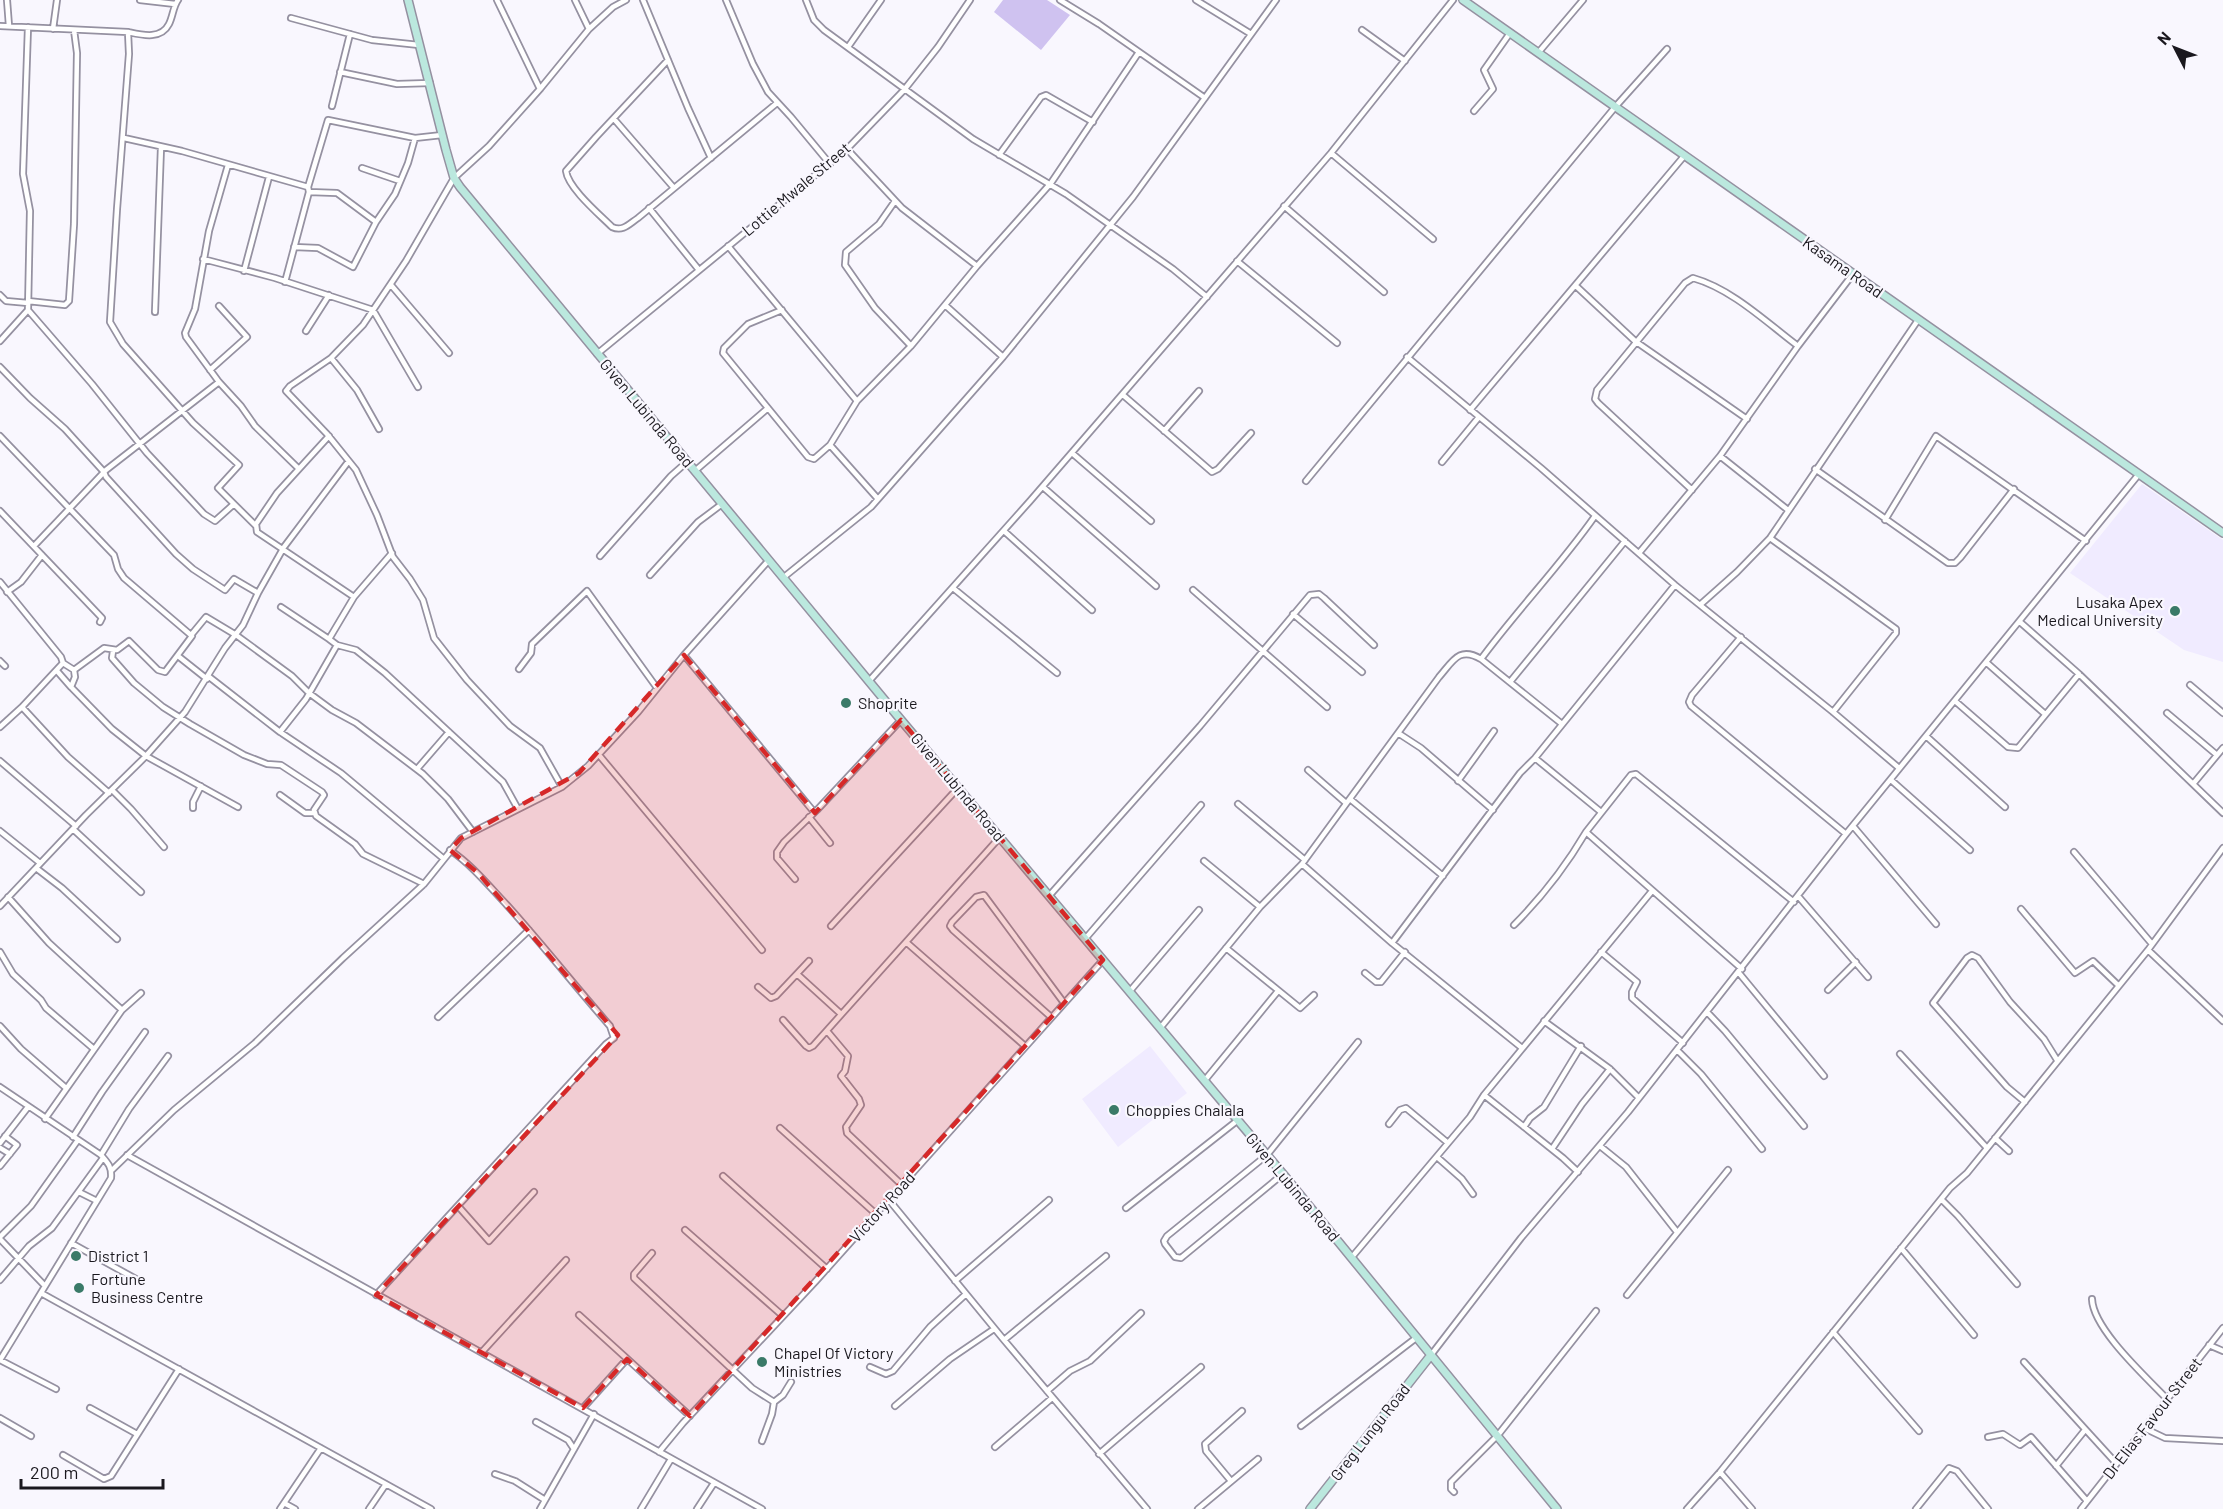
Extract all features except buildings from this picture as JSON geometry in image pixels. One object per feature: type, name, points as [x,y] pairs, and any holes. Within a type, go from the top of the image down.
[{"type":"street","points":[[7,0],[9,26]]},
{"type":"street","points":[[53,29],[57,0]]},
{"type":"street","points":[[0,26],[159,34],[169,25],[177,2],[140,0]]},
{"type":"street","name":"Given Lubinda Road","points":[[408,0],[454,178],[493,229],[696,470],[901,720],[1352,1257],[1557,1509]]},
{"type":"street","points":[[497,0],[540,89]]},
{"type":"street","points":[[575,0],[589,30]]},
{"type":"street","points":[[562,787],[537,745],[510,726],[467,680],[434,638],[423,600],[392,553],[356,470],[329,436],[286,391],[331,358],[355,334],[391,285],[454,178],[489,146],[589,30],[613,7],[626,0]]},
{"type":"street","points":[[643,0],[711,158]]},
{"type":"street","points":[[726,0],[753,64],[768,92],[830,164]]},
{"type":"street","points":[[806,0],[814,20],[829,34],[904,90],[999,155],[1051,183],[1173,269],[1207,297]]},
{"type":"street","points":[[848,47],[881,0]]},
{"type":"street","name":"Lottie Mwale Street","points":[[597,354],[848,148],[904,90],[938,47],[970,0]]},
{"type":"street","points":[[1060,0],[1100,24],[1205,98]]},
{"type":"street","points":[[1196,0],[1251,34]]},
{"type":"street","points":[[784,577],[853,523],[878,499],[1003,357],[1110,226],[1276,0]]},
{"type":"street","points":[[870,680],[1043,487],[1331,153],[1453,0]]},
{"type":"street","points":[[1538,53],[1583,0]]},
{"type":"street","name":"Kasama Road","points":[[1468,1],[1538,53],[2223,533]]},
{"type":"street","points":[[291,18],[372,40],[419,45]]},
{"type":"street","points":[[28,27],[23,174],[30,212],[28,310],[140,443],[183,492],[212,520],[215,521],[234,504]]},
{"type":"street","points":[[0,295],[6,301],[65,305],[69,301],[74,224],[77,53],[74,30]]},
{"type":"street","points":[[1362,30],[1405,61]]},
{"type":"street","points":[[128,32],[129,54],[124,138],[109,319],[123,344],[182,411],[239,465],[218,489],[256,526],[257,532],[354,597]]},
{"type":"street","points":[[1474,111],[1493,89],[1484,70],[1510,33]]},
{"type":"street","points":[[332,106],[350,34]]},
{"type":"street","points":[[1306,481],[1616,106],[1667,49]]},
{"type":"street","points":[[782,310],[748,324],[723,350],[724,356],[810,459],[817,458],[830,445],[857,401],[911,346],[977,266],[1051,183],[1139,52]]},
{"type":"street","points":[[668,60],[566,171],[567,177],[587,202],[618,230],[622,230],[777,103]]},
{"type":"street","points":[[340,72],[397,84],[430,83]]},
{"type":"street","points":[[999,155],[1041,97],[1046,95],[1093,122]]},
{"type":"street","points":[[614,119],[674,188]]},
{"type":"street","points":[[285,282],[328,120],[415,138],[442,135]]},
{"type":"street","points":[[124,138],[182,151],[308,190],[337,193],[376,222]]},
{"type":"street","points":[[294,247],[318,248],[354,267],[376,222],[395,194],[408,163],[415,138]]},
{"type":"street","points":[[155,312],[161,147]]},
{"type":"street","points":[[848,148],[896,201],[922,225],[977,266]]},
{"type":"street","points":[[1331,153],[1433,239]]},
{"type":"street","points":[[1470,410],[1685,155]]},
{"type":"street","points":[[228,165],[203,259],[195,309],[185,333],[187,340],[260,433],[298,468]]},
{"type":"street","points":[[362,168],[400,181]]},
{"type":"street","points":[[244,271],[269,177]]},
{"type":"street","points":[[896,201],[879,224],[846,252],[845,265],[876,308],[911,346]]},
{"type":"street","points":[[1284,206],[1384,292]]},
{"type":"street","points":[[649,208],[699,270]]},
{"type":"street","points":[[728,246],[857,401]]},
{"type":"street","points":[[203,259],[373,310],[418,387]]},
{"type":"street","points":[[1237,261],[1337,344]]},
{"type":"street","points":[[1639,553],[1720,456],[1798,346],[1853,274]]},
{"type":"street","points":[[1692,490],[1595,399],[1597,390],[1635,340],[1684,283],[1693,278],[1735,300],[1798,346]]},
{"type":"street","points":[[391,285],[449,353]]},
{"type":"street","points":[[1576,286],[1635,340],[1747,419]]},
{"type":"street","points":[[306,332],[329,295]]},
{"type":"street","points":[[945,305],[1003,357]]},
{"type":"street","points":[[210,370],[247,337],[219,306]]},
{"type":"street","points":[[0,341],[28,310]]},
{"type":"street","points":[[1701,604],[1770,538],[1918,320]]},
{"type":"street","points":[[1407,357],[1675,585],[1899,768]]},
{"type":"street","points":[[331,358],[357,390],[379,429]]},
{"type":"street","points":[[0,367],[65,429],[176,554],[193,569],[225,590],[234,579],[258,593]]},
{"type":"street","points":[[34,546],[104,472],[219,382]]},
{"type":"street","points":[[1164,431],[1199,391]]},
{"type":"street","points":[[1123,395],[1212,472],[1218,469],[1251,433]]},
{"type":"street","points":[[696,470],[768,408]]},
{"type":"street","points":[[1442,462],[1479,417]]},
{"type":"street","points":[[0,436],[114,555],[118,569],[124,578],[192,634]]},
{"type":"street","points":[[256,526],[277,493],[329,436]]},
{"type":"street","points":[[1885,519],[1936,436],[2086,541]]},
{"type":"street","points":[[830,445],[878,499]]},
{"type":"street","points":[[1072,453],[1151,521]]},
{"type":"street","points":[[1720,456],[1788,510]]},
{"type":"street","points":[[600,556],[671,476],[688,461]]},
{"type":"street","points":[[0,906],[180,718],[253,607],[258,593],[282,550],[348,462]]},
{"type":"street","points":[[1815,469],[1948,563],[1955,562],[2014,489]]},
{"type":"street","points":[[1431,1355],[1515,1246],[1683,1043],[1899,768],[2139,474]]},
{"type":"street","points":[[1043,487],[1156,586]]},
{"type":"street","points":[[650,575],[698,522],[723,503]]},
{"type":"street","points":[[0,511],[102,618],[100,622]]},
{"type":"street","points":[[1481,659],[1595,516]]},
{"type":"street","points":[[1004,531],[1092,610]]},
{"type":"street","points":[[1770,538],[1896,629],[1896,633],[1833,712]]},
{"type":"street","points":[[1510,682],[1625,541]]},
{"type":"street","points":[[330,639],[354,597],[392,553]]},
{"type":"street","points":[[7,592],[21,582],[42,555]]},
{"type":"street","points":[[112,1170],[174,1110],[255,1043],[343,958],[424,885],[461,838],[562,787],[599,755],[769,560]]},
{"type":"street","points":[[0,582],[61,657],[63,663],[74,670],[75,676],[71,687]]},
{"type":"street","points":[[1392,943],[1520,773],[1535,758],[1675,585]]},
{"type":"street","points":[[953,588],[1057,673]]},
{"type":"street","points":[[1193,590],[1327,707]]},
{"type":"street","points":[[519,669],[531,653],[532,644],[587,591],[657,688]]},
{"type":"street","points":[[1049,897],[1200,726],[1310,594],[1319,594],[1374,645]]},
{"type":"street","points":[[282,607],[338,645],[350,647],[368,660],[503,782],[518,809]]},
{"type":"street","points":[[1293,614],[1362,672]]},
{"type":"street","points":[[112,651],[130,642],[162,672],[178,656],[206,617],[236,635],[296,680],[309,693],[332,710],[356,723],[417,769],[440,791],[473,832]]},
{"type":"street","points":[[2020,622],[2079,674],[2223,813]]},
{"type":"street","points":[[1741,637],[1692,695],[1689,702],[1741,749],[1846,834]]},
{"type":"street","points":[[280,732],[309,693],[338,645]]},
{"type":"street","points":[[74,670],[104,648],[107,647],[112,651]]},
{"type":"street","points":[[112,651],[112,658],[134,683],[180,718],[235,750],[267,764],[281,765],[322,792],[324,795],[313,813]]},
{"type":"street","points":[[1161,1027],[1260,907],[1304,862],[1439,677],[1458,656],[1468,654],[1481,659],[1562,724]]},
{"type":"street","points":[[684,655],[814,812]]},
{"type":"street","points":[[178,656],[280,732],[341,773],[444,859]]},
{"type":"street","points":[[0,661],[5,666]]},
{"type":"street","points":[[0,727],[63,663]]},
{"type":"street","points":[[1987,663],[2045,714]]},
{"type":"street","points":[[57,671],[112,729],[146,756],[238,807]]},
{"type":"street","points":[[1955,701],[2008,747],[2018,748],[2079,674]]},
{"type":"street","points":[[2190,685],[2223,712]]},
{"type":"street","points":[[22,707],[68,757],[131,809],[164,847]]},
{"type":"street","points":[[2167,713],[2217,755]]},
{"type":"street","points":[[795,879],[777,858],[777,852],[901,720]]},
{"type":"street","points":[[1458,781],[1494,731]]},
{"type":"street","points":[[417,769],[449,732]]},
{"type":"street","points":[[1398,733],[1421,748],[1493,810]]},
{"type":"street","points":[[1926,736],[2005,807]]},
{"type":"street","points":[[2193,784],[2223,748]]},
{"type":"street","points":[[599,755],[762,950]]},
{"type":"street","points":[[1535,758],[1601,812]]},
{"type":"street","points":[[0,761],[75,827],[141,892]]},
{"type":"street","points":[[1308,770],[1443,876]]},
{"type":"street","points":[[1514,925],[1564,867],[1601,812],[1631,775],[1636,774],[1794,902]]},
{"type":"street","points":[[1891,780],[1970,850]]},
{"type":"street","points":[[193,808],[193,802],[201,786]]},
{"type":"street","points":[[831,926],[958,788]]},
{"type":"street","points":[[280,795],[305,813],[313,813],[355,844],[363,854],[424,885]]},
{"type":"street","points":[[1238,804],[1392,943],[1522,1048]]},
{"type":"street","points":[[1085,939],[1201,805]]},
{"type":"street","points":[[809,817],[830,843]]},
{"type":"street","points":[[1853,826],[1936,924]]},
{"type":"street","points":[[0,831],[117,939]]},
{"type":"street","points":[[1586,832],[1740,971],[1824,1076]]},
{"type":"street","points":[[783,1020],[810,1047],[827,1031],[1000,837]]},
{"type":"street","points":[[1687,1509],[1720,1472],[1941,1199],[1967,1173],[2025,1102],[2148,950],[2223,848]]},
{"type":"street","points":[[376,1295],[614,1038],[610,1026],[529,930],[478,873],[450,850]]},
{"type":"street","points":[[2074,852],[2135,927],[2152,944]]},
{"type":"street","points":[[1204,861],[1260,907]]},
{"type":"street","points":[[1352,1257],[1449,1143],[1484,1095],[1652,891]]},
{"type":"street","points":[[0,896],[7,898],[41,934],[123,1010]]},
{"type":"street","points":[[1051,1017],[950,926],[976,897],[984,896],[1064,1003]]},
{"type":"street","points":[[1798,896],[1868,977]]},
{"type":"street","points":[[2020,909],[2075,973],[2093,961],[2118,986]]},
{"type":"street","points":[[1130,991],[1199,910]]},
{"type":"street","points":[[438,1017],[529,930]]},
{"type":"street","points":[[906,942],[1025,1046]]},
{"type":"street","points":[[1226,948],[1300,1008],[1314,995]]},
{"type":"street","points":[[2148,950],[2223,1021]]},
{"type":"street","points":[[0,952],[13,974],[30,988],[46,1008],[94,1049]]},
{"type":"street","points":[[1365,973],[1376,982],[1381,982],[1405,952]]},
{"type":"street","points":[[1601,952],[1637,982],[1632,998],[1683,1043]]},
{"type":"street","points":[[2025,1102],[2007,1087],[1933,1003],[1967,958],[1972,955],[1978,958],[2010,1002],[2044,1040],[2057,1060]]},
{"type":"street","name":"Victory Road","points":[[659,1452],[827,1269],[1103,960]]},
{"type":"street","points":[[758,987],[774,998],[809,961]]},
{"type":"street","points":[[1828,990],[1856,962]]},
{"type":"street","points":[[797,974],[841,1014]]},
{"type":"street","points":[[1205,1080],[1278,991]]},
{"type":"street","points":[[45,1119],[123,1010],[141,993]]},
{"type":"street","points":[[1707,1012],[1804,1126]]},
{"type":"street","points":[[1544,1021],[1610,1069],[1639,1098]]},
{"type":"street","points":[[0,1026],[21,1049],[66,1088]]},
{"type":"street","points":[[827,1031],[848,1056],[845,1071],[841,1076],[861,1105],[846,1127],[847,1132],[902,1185]]},
{"type":"street","points":[[45,1286],[0,1238],[31,1206],[76,1139],[102,1092],[145,1032]]},
{"type":"street","points":[[1283,1174],[1181,1258],[1175,1257],[1164,1241],[1167,1236],[1267,1155],[1358,1042]]},
{"type":"street","points":[[1524,1127],[1530,1118],[1544,1107],[1581,1047]]},
{"type":"street","points":[[1677,1050],[1701,1074],[1762,1149]]},
{"type":"street","points":[[1900,1054],[1987,1148]]},
{"type":"street","points":[[0,1280],[29,1246],[52,1228],[79,1192],[129,1109],[168,1056]]},
{"type":"street","points":[[1552,1149],[1582,1104],[1610,1069]]},
{"type":"street","points":[[0,1087],[102,1156],[112,1170],[111,1178],[0,1360],[56,1389]]},
{"type":"street","points":[[1484,1095],[1578,1172]]},
{"type":"street","points":[[10,1154],[0,1146],[28,1107]]},
{"type":"street","points":[[1389,1124],[1400,1110],[1406,1108],[1449,1143]]},
{"type":"street","points":[[1126,1208],[1238,1120]]},
{"type":"street","points":[[780,1128],[876,1214]]},
{"type":"street","points":[[0,1166],[17,1145],[5,1136]]},
{"type":"street","points":[[1995,1138],[2009,1151]]},
{"type":"street","points":[[1600,1146],[1626,1167],[1677,1232]]},
{"type":"street","points":[[127,1155],[762,1509]]},
{"type":"street","points":[[1437,1157],[1462,1179],[1473,1194]]},
{"type":"street","points":[[1627,1295],[1728,1170]]},
{"type":"street","points":[[723,1176],[827,1269]]},
{"type":"street","points":[[79,1192],[97,1201]]},
{"type":"street","points":[[458,1206],[489,1241],[534,1192]]},
{"type":"street","points":[[1941,1199],[2017,1284]]},
{"type":"street","points":[[889,1200],[994,1329],[1147,1509]]},
{"type":"street","points":[[955,1281],[1049,1200]]},
{"type":"street","points":[[685,1230],[783,1316]]},
{"type":"street","points":[[71,1243],[136,1279]]},
{"type":"street","points":[[1901,1248],[1974,1335]]},
{"type":"street","points":[[652,1253],[634,1274],[634,1278],[752,1388],[774,1402]]},
{"type":"street","points":[[1004,1340],[1106,1256]]},
{"type":"street","points":[[482,1352],[566,1260]]},
{"type":"street","points":[[41,1293],[431,1509]]},
{"type":"street","points":[[870,1367],[886,1374],[893,1371],[930,1327],[966,1294]]},
{"type":"street","points":[[2092,1299],[2092,1309],[2098,1321],[2138,1370],[2167,1400]]},
{"type":"street","points":[[1454,1492],[1450,1489],[1450,1482],[1498,1435],[1596,1311]]},
{"type":"street","points":[[1047,1391],[1070,1371],[1090,1361],[1142,1313]]},
{"type":"street","points":[[579,1315],[690,1416]]},
{"type":"street","name":"Dr Elias Favour Street","points":[[2081,1509],[2223,1328]]},
{"type":"street","points":[[895,1406],[950,1359],[994,1329]]},
{"type":"street","points":[[1833,1332],[1918,1431]]},
{"type":"street","points":[[1301,1426],[1416,1338]]},
{"type":"street","points":[[2209,1345],[2223,1351]]},
{"type":"street","name":"Greg Lungu Road","points":[[1311,1508],[1431,1355]]},
{"type":"street","points":[[583,1408],[627,1359]]},
{"type":"street","points":[[2024,1362],[2116,1463]]},
{"type":"street","points":[[1099,1454],[1201,1367]]},
{"type":"street","points":[[63,1455],[100,1477],[108,1478],[179,1369]]},
{"type":"street","points":[[762,1441],[774,1402],[783,1395],[791,1382]]},
{"type":"street","points":[[995,1447],[1052,1398]]},
{"type":"street","points":[[90,1408],[137,1434]]},
{"type":"street","points":[[1231,1481],[1206,1451],[1205,1444],[1242,1412]]},
{"type":"street","points":[[540,1509],[594,1414]]},
{"type":"street","points":[[0,1418],[31,1436]]},
{"type":"street","points":[[536,1422],[568,1440],[574,1449]]},
{"type":"street","points":[[2144,1428],[2165,1438],[2223,1442]]},
{"type":"street","points":[[2056,1466],[2085,1430]]},
{"type":"street","points":[[1988,1437],[2003,1434],[2020,1445],[2031,1437],[2087,1501]]},
{"type":"street","points":[[280,1509],[321,1448]]},
{"type":"street","points":[[641,1509],[671,1459]]},
{"type":"street","points":[[1197,1509],[1258,1459]]},
{"type":"street","points":[[1916,1509],[1950,1468],[1956,1471],[1988,1509]]},
{"type":"street","points":[[1720,1472],[1752,1509]]},
{"type":"street","points":[[495,1474],[515,1481],[545,1500]]},
{"type":"street","points":[[697,1509],[714,1483]]},
{"type":"street","points":[[369,1509],[386,1484]]},
{"type":"street","points":[[284,1503],[295,1509]]},
{"type":"street","points":[[1977,1509],[1982,1503]]},
{"type":"highlighted area","points":[[684,655],[815,813],[901,720],[1103,960],[690,1416],[627,1359],[583,1408],[376,1295],[618,1035],[478,873],[450,850],[461,838],[579,773]]},
{"type":"shaded area","points":[[1003,0],[1047,0],[1070,15],[1041,50],[994,12]]},
{"type":"shaded area","name":"Lusaka Apex Medical University","points":[[2142,484],[2223,540],[2223,662],[2184,650],[2070,573]]},
{"type":"shaded area","points":[[1150,1046],[1187,1093],[1118,1147],[1082,1099]]},
{"type":"place","name":"Lusaka Apex Medical University","points":[[2175,611]]},
{"type":"place","name":"Shoprite","points":[[846,703]]},
{"type":"place","name":"Choppies Chalala","points":[[1114,1110]]},
{"type":"place","name":"District 1","points":[[76,1256]]},
{"type":"place","name":"Fortune Business Centre","points":[[79,1288]]},
{"type":"place","name":"Chapel Of Victory Ministries","points":[[762,1362]]}]
